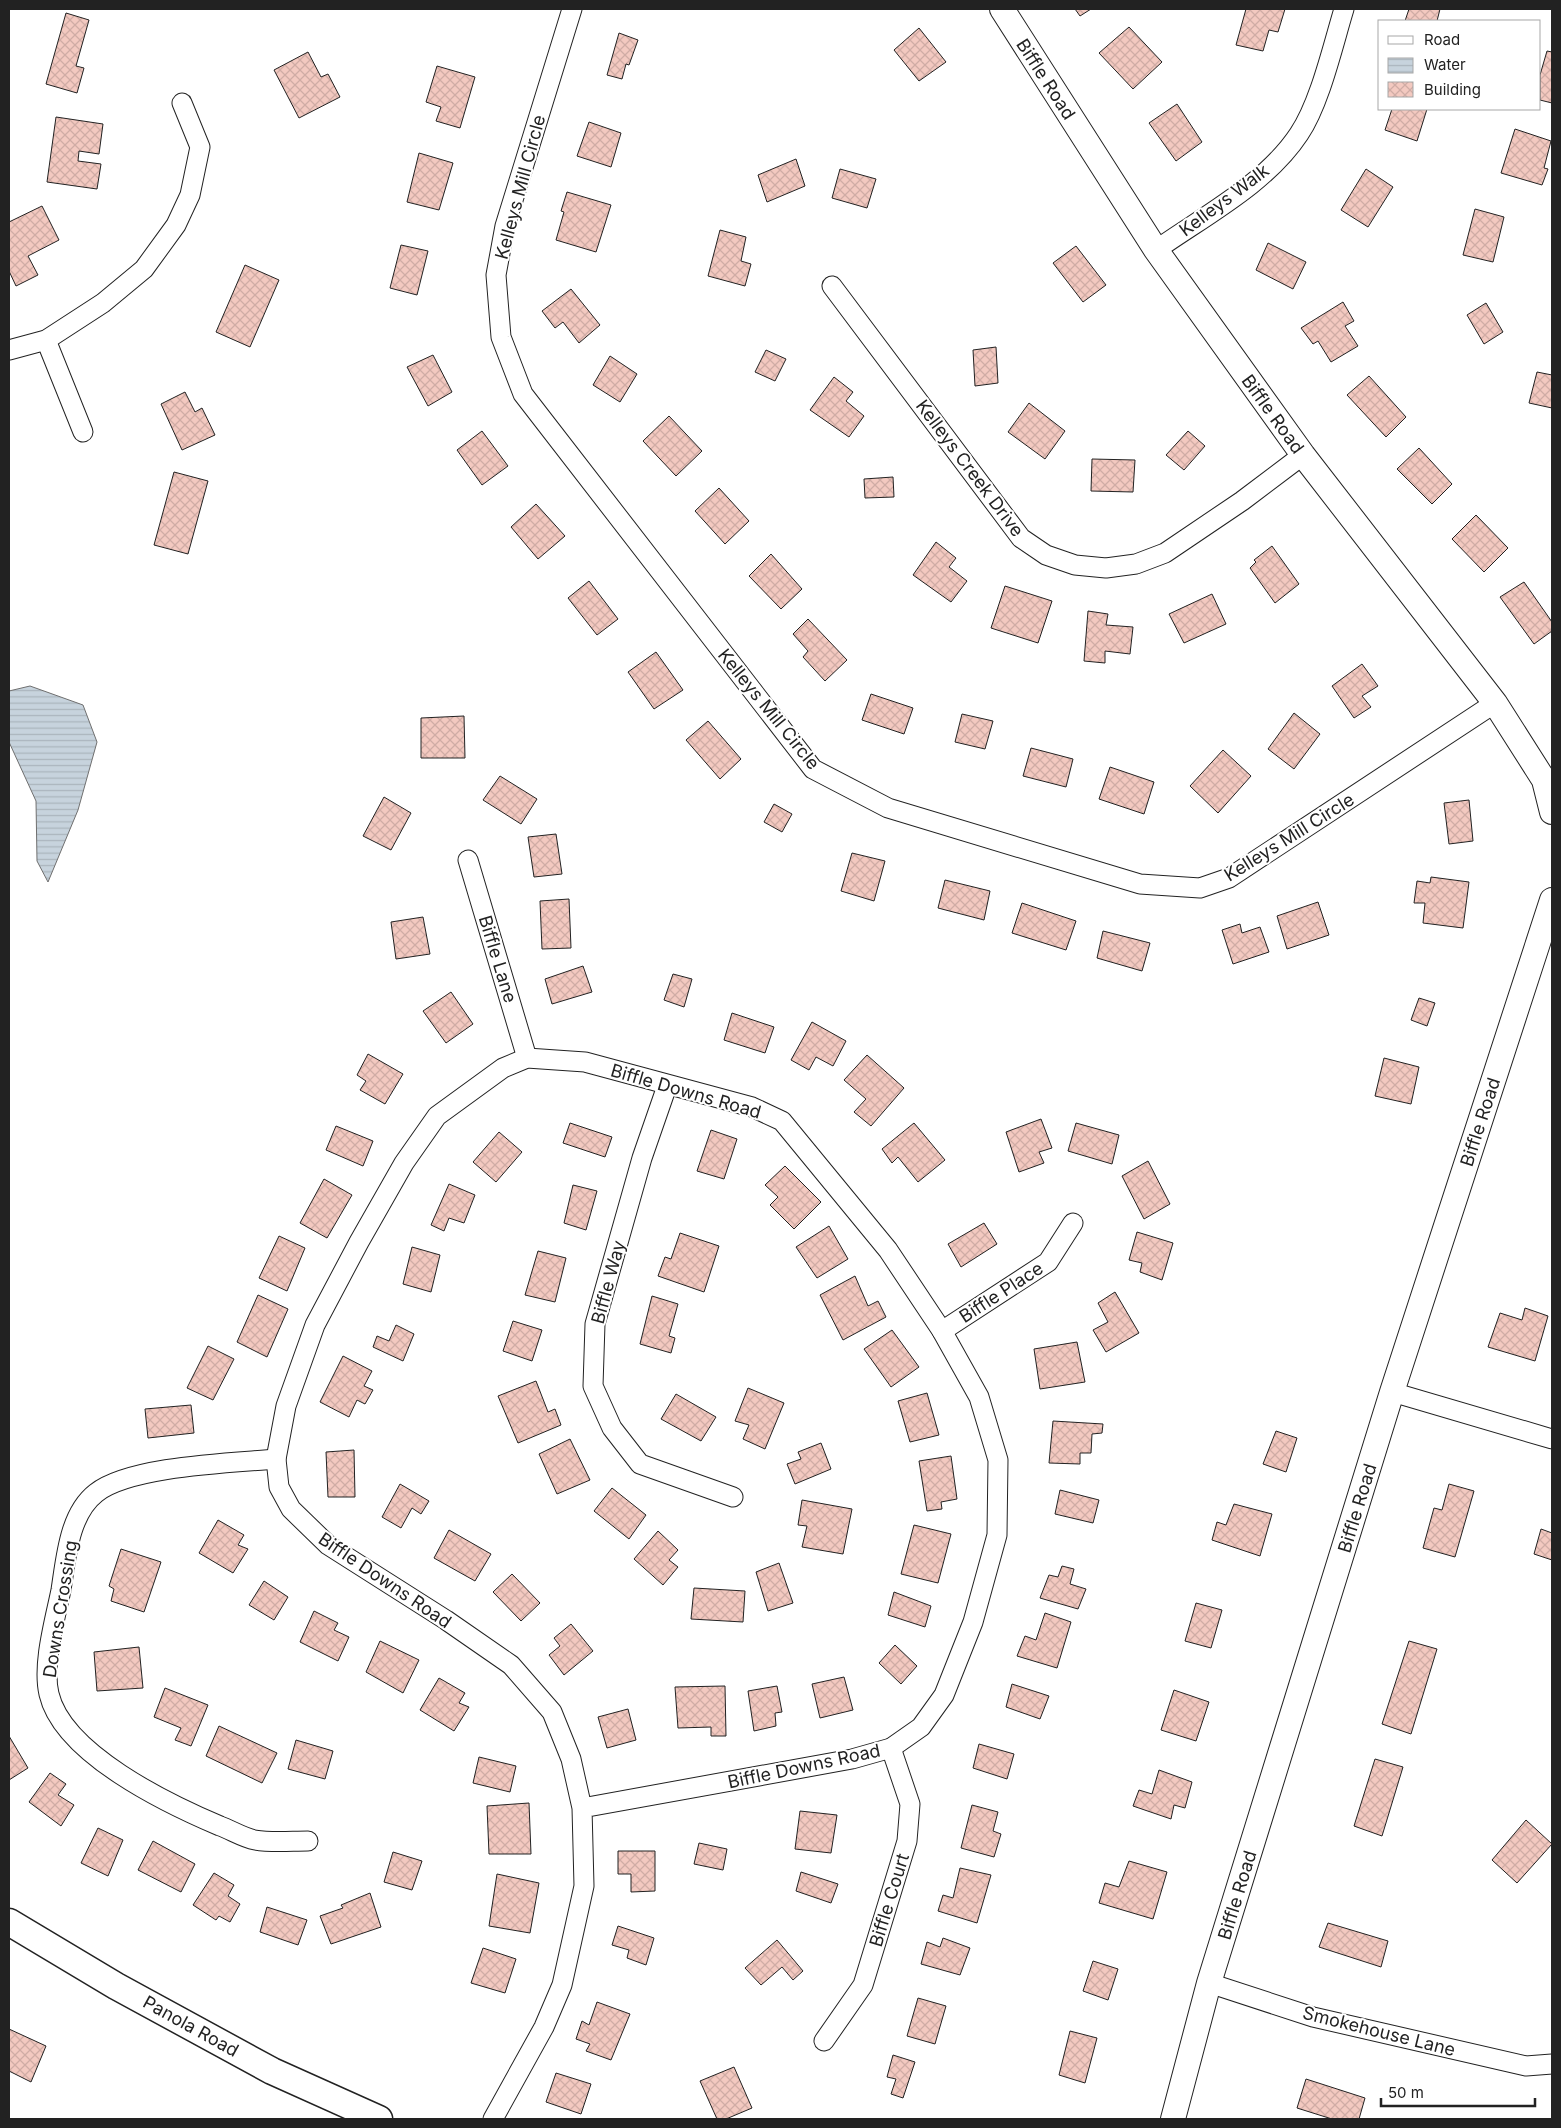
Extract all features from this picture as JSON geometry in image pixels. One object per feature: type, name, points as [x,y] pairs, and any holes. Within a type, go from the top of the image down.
[{"type":"main road","name":"Panola Road","points":[[9,1922],[116,1986],[272,2071],[378,2119]]},
{"type":"street","name":"Kelleys Mill Circle","points":[[572,9],[505,226],[496,275],[501,336],[523,394],[813,770],[898,810],[1140,884],[1200,888],[1230,878],[1495,703]]},
{"type":"street","name":"Biffle Road","points":[[1002,9],[1156,250],[1303,455],[1495,703],[1544,780],[1552,812]]},
{"type":"street","name":"Kelleys Walk","points":[[1156,250],[1262,177],[1299,134],[1313,106],[1344,9]]},
{"type":"street","points":[[9,350],[46,340],[103,302],[144,269],[176,225],[190,195],[200,147],[182,103]]},
{"type":"street","name":"Kelleys Creek Drive","points":[[832,286],[1021,538],[1046,555],[1075,565],[1106,568],[1136,564],[1165,553],[1242,501],[1303,455]]},
{"type":"street","points":[[46,340],[82,432]]},
{"type":"street","name":"Biffle Lane","points":[[468,860],[527,1058]]},
{"type":"street","name":"Biffle Road","points":[[1173,2119],[1209,1983],[1392,1392],[1552,900]]},
{"type":"street","name":"Biffle Downs Road","points":[[493,2119],[544,2027],[562,1985],[584,1886],[582,1808],[571,1758],[552,1712],[511,1665],[446,1620],[328,1545],[291,1509],[279,1488],[276,1459],[286,1406],[315,1325],[404,1163],[437,1116],[503,1068],[527,1058],[585,1062],[668,1086],[752,1107],[782,1121],[888,1250],[942,1331],[979,1397],[998,1460],[997,1535],[973,1622],[944,1695],[921,1727],[891,1748],[852,1759],[582,1808]]},
{"type":"street","name":"Biffle Way","points":[[668,1086],[642,1158],[595,1324],[593,1386],[612,1428],[640,1464],[733,1497]]},
{"type":"street","name":"Biffle Place","points":[[942,1331],[1048,1262],[1072,1223]]},
{"type":"street","points":[[1392,1392],[1552,1438]]},
{"type":"street","name":"Downs Crossing","points":[[276,1459],[165,1470],[124,1479],[96,1493],[77,1517],[66,1559],[47,1670],[49,1694],[58,1717],[80,1743],[108,1766],[176,1807],[255,1840],[308,1841]]},
{"type":"street","name":"Biffle Court","points":[[824,2041],[863,1985],[907,1841],[910,1804],[891,1748]]},
{"type":"street","name":"Smokehouse Lane","points":[[1209,1983],[1313,2017],[1526,2066],[1552,2064]]},
{"type":"water","points":[[30,686],[83,705],[97,742],[78,810],[48,882],[37,861],[36,801],[9,742],[9,691]]},
{"type":"building","points":[[1075,9],[1091,9],[1080,16]]},
{"type":"building","points":[[1246,9],[1285,9],[1278,32],[1269,30],[1263,51],[1236,45]]},
{"type":"building","points":[[1409,9],[1440,9],[1437,20],[1405,20]]},
{"type":"building","points":[[66,13],[89,20],[76,66],[84,68],[77,93],[46,84]]},
{"type":"building","points":[[1129,27],[1162,62],[1133,89],[1099,53]]},
{"type":"building","points":[[919,28],[946,62],[919,81],[894,50]]},
{"type":"building","points":[[619,33],[638,40],[629,65],[626,64],[622,79],[607,75]]},
{"type":"building","points":[[1547,51],[1552,52],[1552,103],[1541,100],[1541,72]]},
{"type":"building","points":[[308,52],[321,77],[328,74],[340,97],[299,118],[274,70]]},
{"type":"building","points":[[437,66],[475,77],[460,128],[436,121],[441,107],[426,102]]},
{"type":"building","points":[[1177,104],[1202,142],[1176,161],[1149,123]]},
{"type":"building","points":[[1392,110],[1427,110],[1417,141],[1385,130]]},
{"type":"building","points":[[56,117],[103,124],[99,154],[79,151],[78,161],[101,164],[97,189],[47,182]]},
{"type":"building","points":[[589,122],[621,133],[611,167],[577,156]]},
{"type":"building","points":[[1515,129],[1551,141],[1544,168],[1548,169],[1542,185],[1501,173]]},
{"type":"building","points":[[419,153],[453,163],[439,210],[407,202]]},
{"type":"building","points":[[796,159],[805,186],[767,202],[758,175]]},
{"type":"building","points":[[840,169],[876,179],[867,208],[832,198]]},
{"type":"building","points":[[1366,169],[1393,187],[1368,227],[1341,210]]},
{"type":"building","points":[[567,192],[611,205],[596,252],[556,240],[564,212],[561,211]]},
{"type":"building","points":[[42,206],[59,240],[28,256],[38,275],[16,286],[9,271],[9,222]]},
{"type":"building","points":[[1475,209],[1504,217],[1493,262],[1463,255]]},
{"type":"building","points":[[720,230],[746,237],[741,261],[751,264],[745,286],[708,276]]},
{"type":"building","points":[[1268,243],[1306,262],[1293,289],[1256,270]]},
{"type":"building","points":[[401,245],[428,251],[417,295],[390,288]]},
{"type":"building","points":[[1076,246],[1106,285],[1083,302],[1053,263]]},
{"type":"building","points":[[245,265],[279,280],[250,347],[216,332]]},
{"type":"building","points":[[571,289],[600,325],[579,343],[563,322],[555,328],[542,311]]},
{"type":"building","points":[[1343,302],[1354,321],[1345,326],[1358,346],[1331,362],[1318,341],[1313,344],[1301,328]]},
{"type":"building","points":[[1486,303],[1503,332],[1484,344],[1467,315]]},
{"type":"building","points":[[996,347],[998,383],[975,386],[973,350]]},
{"type":"building","points":[[766,350],[786,359],[775,381],[755,372]]},
{"type":"building","points":[[433,355],[452,392],[428,406],[407,367]]},
{"type":"building","points":[[610,356],[637,374],[620,402],[593,385]]},
{"type":"building","points":[[1537,372],[1552,375],[1552,408],[1529,403]]},
{"type":"building","points":[[1369,376],[1406,417],[1386,437],[1347,395]]},
{"type":"building","points":[[834,377],[853,392],[846,401],[864,416],[849,437],[810,410]]},
{"type":"building","points":[[185,392],[195,412],[202,408],[215,435],[182,450],[161,404]]},
{"type":"building","points":[[1029,403],[1065,431],[1045,459],[1008,432]]},
{"type":"building","points":[[669,416],[702,451],[676,476],[643,441]]},
{"type":"building","points":[[482,431],[508,466],[482,485],[457,450]]},
{"type":"building","points":[[1188,431],[1205,446],[1184,470],[1166,455]]},
{"type":"building","points":[[1419,448],[1452,484],[1432,504],[1397,469]]},
{"type":"building","points":[[1092,459],[1135,460],[1133,492],[1091,491]]},
{"type":"building","points":[[174,472],[208,481],[188,554],[154,545]]},
{"type":"building","points":[[893,477],[894,497],[865,498],[864,479]]},
{"type":"building","points":[[719,488],[749,521],[725,544],[695,511]]},
{"type":"building","points":[[536,504],[565,536],[538,559],[511,527]]},
{"type":"building","points":[[1476,515],[1508,548],[1484,572],[1452,539]]},
{"type":"building","points":[[936,542],[956,558],[949,567],[967,581],[951,602],[913,575]]},
{"type":"building","points":[[1272,546],[1299,584],[1275,603],[1250,568],[1256,562],[1254,560]]},
{"type":"building","points":[[771,554],[802,589],[781,609],[749,576]]},
{"type":"building","points":[[589,581],[618,619],[597,635],[568,598]]},
{"type":"building","points":[[1524,582],[1552,622],[1552,631],[1534,644],[1500,597]]},
{"type":"building","points":[[1005,586],[1052,601],[1038,643],[991,628]]},
{"type":"building","points":[[1212,594],[1226,624],[1184,643],[1169,614]]},
{"type":"building","points":[[1088,611],[1108,614],[1106,625],[1133,627],[1130,654],[1105,651],[1105,663],[1084,661]]},
{"type":"building","points":[[808,619],[847,660],[825,681],[803,657],[808,651],[793,634]]},
{"type":"building","points":[[656,652],[683,690],[654,709],[628,672]]},
{"type":"building","points":[[1362,664],[1378,686],[1362,696],[1371,707],[1354,718],[1332,686]]},
{"type":"building","points":[[871,694],[913,708],[904,734],[862,720]]},
{"type":"building","points":[[1294,713],[1320,734],[1294,769],[1268,749]]},
{"type":"building","points":[[962,714],[993,721],[985,749],[955,742]]},
{"type":"building","points":[[464,716],[465,758],[421,758],[421,718]]},
{"type":"building","points":[[708,721],[741,759],[720,779],[686,740]]},
{"type":"building","points":[[1031,748],[1073,759],[1066,787],[1023,776]]},
{"type":"building","points":[[1223,750],[1251,776],[1218,813],[1190,786]]},
{"type":"building","points":[[1110,767],[1154,782],[1144,814],[1099,799]]},
{"type":"building","points":[[500,776],[537,799],[521,824],[483,800]]},
{"type":"building","points":[[384,797],[411,813],[391,850],[363,836]]},
{"type":"building","points":[[1469,800],[1473,841],[1449,844],[1444,803]]},
{"type":"building","points":[[774,804],[792,814],[782,832],[764,822]]},
{"type":"building","points":[[556,834],[562,874],[534,877],[528,837]]},
{"type":"building","points":[[852,853],[885,861],[874,901],[841,891]]},
{"type":"building","points":[[1431,877],[1469,882],[1463,928],[1423,923],[1425,903],[1414,903],[1417,881],[1430,883]]},
{"type":"building","points":[[945,880],[990,891],[984,920],[938,908]]},
{"type":"building","points":[[569,899],[571,948],[542,949],[540,901]]},
{"type":"building","points":[[1318,902],[1329,935],[1287,949],[1277,916]]},
{"type":"building","points":[[1022,903],[1076,921],[1066,950],[1012,933]]},
{"type":"building","points":[[423,917],[430,954],[396,959],[391,922]]},
{"type":"building","points":[[1240,924],[1242,933],[1260,927],[1269,952],[1233,964],[1222,930]]},
{"type":"building","points":[[1103,931],[1150,943],[1142,971],[1097,958]]},
{"type":"building","points":[[583,966],[592,992],[552,1004],[545,979]]},
{"type":"building","points":[[673,974],[692,979],[684,1007],[664,1000]]},
{"type":"building","points":[[451,992],[473,1024],[446,1043],[423,1011]]},
{"type":"building","points":[[1419,998],[1435,1003],[1427,1026],[1411,1020]]},
{"type":"building","points":[[732,1013],[774,1027],[765,1053],[724,1040]]},
{"type":"building","points":[[812,1022],[846,1041],[833,1066],[816,1057],[809,1070],[791,1060]]},
{"type":"building","points":[[368,1054],[403,1074],[385,1104],[360,1090],[366,1081],[357,1075]]},
{"type":"building","points":[[867,1055],[904,1088],[871,1126],[854,1112],[866,1099],[844,1080]]},
{"type":"building","points":[[1384,1058],[1419,1067],[1411,1104],[1375,1096]]},
{"type":"building","points":[[1041,1119],[1052,1148],[1039,1152],[1044,1163],[1019,1172],[1006,1132]]},
{"type":"building","points":[[570,1123],[612,1137],[605,1157],[563,1143]]},
{"type":"building","points":[[914,1123],[945,1160],[918,1182],[898,1157],[892,1163],[882,1149]]},
{"type":"building","points":[[1076,1123],[1119,1135],[1112,1164],[1068,1151]]},
{"type":"building","points":[[336,1126],[373,1141],[363,1166],[326,1150]]},
{"type":"building","points":[[711,1130],[737,1139],[724,1179],[697,1171]]},
{"type":"building","points":[[499,1132],[522,1152],[496,1182],[473,1162]]},
{"type":"building","points":[[1148,1161],[1170,1204],[1144,1219],[1122,1176]]},
{"type":"building","points":[[785,1166],[821,1202],[794,1229],[770,1205],[778,1197],[765,1185]]},
{"type":"building","points":[[324,1179],[352,1195],[327,1238],[300,1223]]},
{"type":"building","points":[[449,1184],[475,1195],[464,1223],[449,1218],[444,1231],[431,1225]]},
{"type":"building","points":[[573,1185],[597,1191],[586,1230],[564,1223]]},
{"type":"building","points":[[984,1223],[997,1244],[961,1267],[948,1244]]},
{"type":"building","points":[[829,1226],[848,1259],[817,1278],[796,1247]]},
{"type":"building","points":[[1137,1232],[1173,1243],[1162,1280],[1140,1272],[1142,1263],[1129,1260]]},
{"type":"building","points":[[680,1233],[719,1246],[704,1292],[658,1276],[665,1257],[671,1259]]},
{"type":"building","points":[[279,1236],[305,1248],[287,1291],[259,1278]]},
{"type":"building","points":[[412,1247],[440,1255],[431,1292],[403,1284]]},
{"type":"building","points":[[538,1251],[566,1258],[555,1302],[525,1295]]},
{"type":"building","points":[[855,1276],[868,1306],[878,1301],[886,1317],[843,1340],[820,1295]]},
{"type":"building","points":[[1115,1292],[1139,1333],[1106,1352],[1093,1330],[1108,1322],[1098,1303]]},
{"type":"building","points":[[258,1295],[288,1309],[267,1357],[237,1342]]},
{"type":"building","points":[[652,1296],[678,1304],[669,1336],[675,1338],[671,1353],[640,1344]]},
{"type":"building","points":[[1525,1308],[1548,1316],[1535,1361],[1488,1347],[1500,1313],[1522,1320]]},
{"type":"building","points":[[513,1321],[542,1330],[532,1361],[503,1351]]},
{"type":"building","points":[[396,1325],[414,1334],[403,1361],[373,1347],[377,1336],[389,1341]]},
{"type":"building","points":[[892,1330],[919,1367],[891,1387],[864,1349]]},
{"type":"building","points":[[1077,1342],[1085,1382],[1040,1389],[1034,1349]]},
{"type":"building","points":[[208,1346],[234,1359],[213,1400],[187,1388]]},
{"type":"building","points":[[343,1356],[372,1371],[364,1386],[373,1390],[365,1404],[357,1400],[349,1417],[320,1402]]},
{"type":"building","points":[[536,1381],[548,1412],[555,1409],[561,1425],[518,1443],[498,1396]]},
{"type":"building","points":[[748,1388],[784,1403],[765,1449],[743,1439],[749,1425],[735,1421]]},
{"type":"building","points":[[927,1393],[939,1435],[910,1442],[898,1401]]},
{"type":"building","points":[[676,1394],[716,1417],[701,1441],[661,1419]]},
{"type":"building","points":[[191,1405],[194,1433],[148,1438],[145,1409]]},
{"type":"building","points":[[1053,1421],[1103,1424],[1102,1433],[1092,1434],[1091,1453],[1080,1453],[1080,1464],[1049,1463]]},
{"type":"building","points":[[1276,1431],[1297,1438],[1286,1472],[1263,1464]]},
{"type":"building","points":[[570,1439],[590,1480],[557,1494],[539,1454]]},
{"type":"building","points":[[821,1443],[831,1469],[795,1484],[787,1464],[801,1459],[798,1452]]},
{"type":"building","points":[[354,1450],[355,1497],[328,1497],[326,1452]]},
{"type":"building","points":[[951,1456],[957,1499],[941,1502],[942,1509],[927,1511],[919,1461]]},
{"type":"building","points":[[400,1484],[429,1501],[421,1514],[412,1508],[401,1528],[382,1517]]},
{"type":"building","points":[[1449,1484],[1474,1491],[1455,1557],[1423,1548],[1434,1508],[1442,1510]]},
{"type":"building","points":[[612,1488],[646,1515],[629,1539],[594,1511]]},
{"type":"building","points":[[1060,1490],[1099,1500],[1093,1523],[1055,1514]]},
{"type":"building","points":[[802,1500],[852,1509],[843,1554],[802,1547],[807,1526],[798,1525]]},
{"type":"building","points":[[1234,1504],[1272,1514],[1260,1556],[1212,1540],[1217,1522],[1226,1525]]},
{"type":"building","points":[[218,1520],[244,1535],[238,1545],[248,1549],[233,1573],[199,1553]]},
{"type":"building","points":[[914,1525],[951,1534],[938,1583],[901,1574]]},
{"type":"building","points":[[1541,1529],[1552,1533],[1552,1560],[1534,1554]]},
{"type":"building","points":[[449,1530],[491,1554],[475,1581],[434,1558]]},
{"type":"building","points":[[658,1531],[678,1550],[669,1560],[678,1567],[663,1585],[634,1559]]},
{"type":"building","points":[[121,1549],[161,1562],[144,1612],[111,1601],[114,1589],[109,1586]]},
{"type":"building","points":[[779,1563],[793,1603],[768,1611],[756,1572]]},
{"type":"building","points":[[1062,1566],[1074,1569],[1070,1584],[1086,1589],[1078,1609],[1040,1598],[1049,1575],[1058,1577]]},
{"type":"building","points":[[512,1574],[540,1603],[521,1621],[493,1592]]},
{"type":"building","points":[[264,1581],[288,1597],[274,1620],[249,1605]]},
{"type":"building","points":[[694,1588],[745,1591],[743,1622],[691,1619]]},
{"type":"building","points":[[894,1592],[931,1606],[925,1627],[888,1615]]},
{"type":"building","points":[[1196,1603],[1222,1610],[1211,1648],[1185,1641]]},
{"type":"building","points":[[314,1611],[338,1623],[334,1630],[349,1637],[338,1661],[300,1642]]},
{"type":"building","points":[[1045,1613],[1071,1622],[1057,1668],[1017,1656],[1025,1636],[1036,1640]]},
{"type":"building","points":[[571,1624],[593,1651],[564,1675],[549,1655],[560,1646],[554,1638]]},
{"type":"building","points":[[380,1641],[419,1660],[403,1693],[366,1672]]},
{"type":"building","points":[[1409,1641],[1437,1649],[1411,1734],[1382,1724]]},
{"type":"building","points":[[895,1645],[917,1666],[901,1684],[879,1663]]},
{"type":"building","points":[[139,1647],[143,1688],[97,1691],[94,1652]]},
{"type":"building","points":[[844,1677],[853,1710],[820,1718],[812,1684]]},
{"type":"building","points":[[439,1678],[465,1693],[459,1703],[469,1707],[454,1731],[420,1710]]},
{"type":"building","points":[[1012,1684],[1049,1696],[1040,1719],[1006,1707]]},
{"type":"building","points":[[725,1686],[726,1736],[711,1736],[711,1727],[678,1728],[675,1687]]},
{"type":"building","points":[[777,1686],[782,1712],[775,1713],[776,1726],[754,1731],[748,1691]]},
{"type":"building","points":[[165,1688],[208,1705],[191,1746],[175,1740],[181,1728],[154,1717]]},
{"type":"building","points":[[1174,1690],[1209,1702],[1196,1741],[1161,1730]]},
{"type":"building","points":[[628,1709],[636,1740],[607,1748],[598,1717]]},
{"type":"building","points":[[219,1726],[277,1753],[262,1783],[206,1756]]},
{"type":"building","points":[[9,1736],[28,1768],[9,1780]]},
{"type":"building","points":[[296,1740],[333,1751],[325,1779],[288,1769]]},
{"type":"building","points":[[979,1744],[1014,1754],[1007,1779],[973,1768]]},
{"type":"building","points":[[479,1757],[516,1766],[510,1792],[473,1783]]},
{"type":"building","points":[[1375,1759],[1403,1767],[1382,1836],[1354,1826]]},
{"type":"building","points":[[1159,1770],[1192,1782],[1185,1808],[1174,1805],[1171,1819],[1133,1806],[1139,1790],[1152,1794]]},
{"type":"building","points":[[50,1773],[66,1784],[58,1795],[74,1805],[61,1826],[29,1802]]},
{"type":"building","points":[[529,1803],[531,1854],[489,1854],[487,1806]]},
{"type":"building","points":[[972,1805],[998,1812],[993,1831],[1001,1834],[994,1857],[961,1848]]},
{"type":"building","points":[[800,1811],[837,1815],[831,1853],[795,1849]]},
{"type":"building","points":[[1526,1820],[1552,1844],[1517,1883],[1492,1860]]},
{"type":"building","points":[[98,1828],[123,1840],[108,1876],[81,1863]]},
{"type":"building","points":[[153,1841],[195,1864],[181,1892],[138,1870]]},
{"type":"building","points":[[699,1843],[727,1849],[723,1870],[694,1864]]},
{"type":"building","points":[[618,1851],[655,1851],[655,1891],[631,1892],[631,1874],[618,1874]]},
{"type":"building","points":[[393,1852],[422,1861],[412,1890],[384,1882]]},
{"type":"building","points":[[1129,1861],[1167,1872],[1153,1919],[1099,1903],[1105,1883],[1119,1887]]},
{"type":"building","points":[[960,1868],[991,1875],[977,1923],[938,1911],[943,1895],[953,1898]]},
{"type":"building","points":[[801,1872],[838,1884],[831,1903],[796,1891]]},
{"type":"building","points":[[214,1873],[234,1885],[228,1896],[240,1904],[230,1922],[219,1916],[216,1920],[193,1905]]},
{"type":"building","points":[[497,1874],[539,1883],[530,1933],[489,1926]]},
{"type":"building","points":[[370,1893],[381,1927],[331,1944],[320,1916],[343,1908],[341,1905]]},
{"type":"building","points":[[267,1907],[307,1920],[298,1945],[260,1932]]},
{"type":"building","points":[[1328,1923],[1388,1941],[1381,1967],[1319,1947]]},
{"type":"building","points":[[618,1926],[654,1938],[646,1965],[627,1958],[629,1950],[612,1945]]},
{"type":"building","points":[[943,1938],[970,1948],[960,1975],[921,1964],[927,1942],[940,1947]]},
{"type":"building","points":[[777,1940],[803,1971],[793,1980],[782,1967],[761,1985],[745,1968]]},
{"type":"building","points":[[483,1948],[516,1959],[505,1993],[471,1983]]},
{"type":"building","points":[[1093,1961],[1118,1969],[1108,2000],[1083,1991]]},
{"type":"building","points":[[918,1998],[946,2006],[935,2044],[907,2036]]},
{"type":"building","points":[[597,2002],[630,2014],[611,2060],[586,2051],[590,2044],[576,2039],[582,2021],[589,2025]]},
{"type":"building","points":[[9,2029],[46,2046],[31,2082],[9,2071]]},
{"type":"building","points":[[1070,2031],[1097,2038],[1085,2083],[1059,2075]]},
{"type":"building","points":[[893,2055],[915,2062],[903,2098],[891,2094],[896,2079],[887,2077]]},
{"type":"building","points":[[734,2067],[752,2108],[726,2119],[717,2119],[700,2081]]},
{"type":"building","points":[[556,2073],[591,2084],[581,2114],[546,2102]]},
{"type":"building","points":[[1306,2079],[1365,2098],[1359,2119],[1332,2119],[1297,2108]]}]
